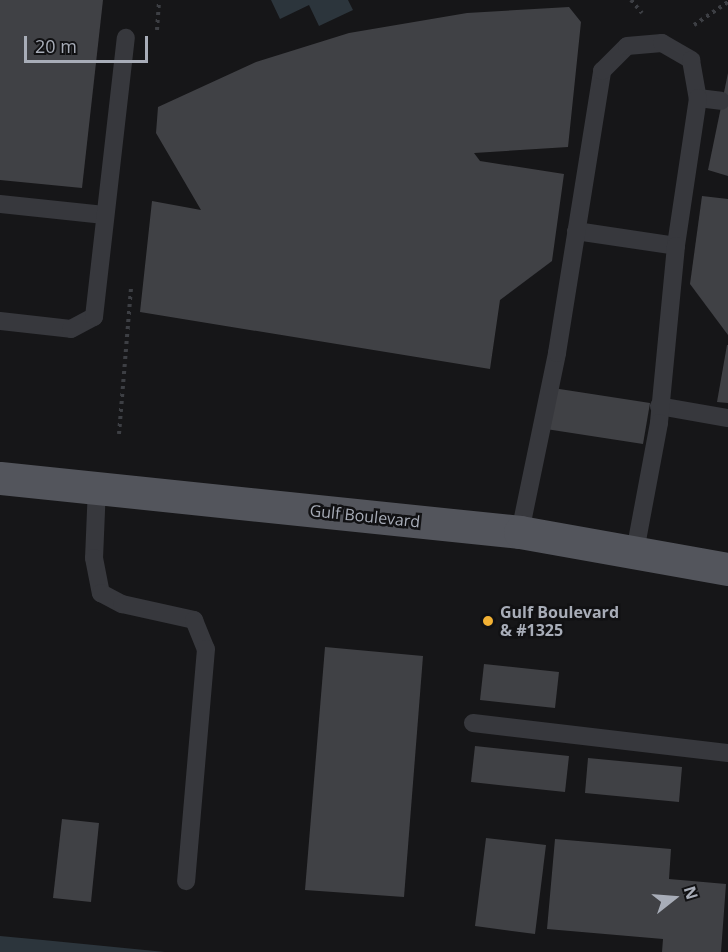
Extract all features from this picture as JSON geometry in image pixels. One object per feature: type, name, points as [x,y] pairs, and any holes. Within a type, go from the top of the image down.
[{"type":"main road","name":"Gulf Boulevard","points":[[0,478],[520,532],[636,550],[728,569]]},
{"type":"lane","points":[[0,321],[71,329],[94,317],[126,38]]},
{"type":"lane","points":[[520,532],[576,231],[599,86],[611,56],[645,42],[676,48],[691,60],[698,98],[676,246],[659,406],[636,550]]},
{"type":"lane","points":[[698,98],[721,101]]},
{"type":"lane","points":[[0,204],[104,215]]},
{"type":"lane","points":[[576,231],[676,246]]},
{"type":"lane","points":[[659,406],[728,417]]},
{"type":"lane","points":[[97,488],[94,558],[101,593],[122,604],[194,620],[206,649],[186,881]]},
{"type":"lane","points":[[473,723],[728,753]]},
{"type":"shaded area","points":[[271,0],[348,0],[353,10],[319,26],[309,5],[280,19]]},
{"type":"shaded area","points":[[0,936],[43,940],[165,952],[0,952]]},
{"type":"building","points":[[0,0],[103,0],[82,188],[0,180]]},
{"type":"building","points":[[569,7],[581,22],[568,147],[474,153],[480,161],[564,174],[552,261],[500,300],[490,369],[140,312],[152,201],[201,210],[156,133],[158,107],[256,62],[349,33],[467,13]]},
{"type":"building","points":[[728,73],[728,176],[708,170]]},
{"type":"building","points":[[702,196],[728,199],[728,335],[690,284]]},
{"type":"building","points":[[728,345],[728,403],[717,402]]},
{"type":"building","points":[[553,388],[650,403],[643,444],[546,429]]},
{"type":"building","points":[[325,647],[423,656],[404,897],[305,890]]},
{"type":"building","points":[[484,664],[559,672],[555,708],[480,700]]},
{"type":"building","points":[[475,746],[569,756],[565,792],[471,782]]},
{"type":"building","points":[[588,758],[682,767],[679,802],[585,793]]},
{"type":"building","points":[[62,819],[99,823],[91,902],[53,898]]},
{"type":"building","points":[[486,838],[546,845],[535,934],[475,926]]},
{"type":"building","points":[[555,839],[671,849],[669,879],[726,884],[721,952],[662,952],[663,939],[547,929]]},
{"type":"place","name":"Gulf Boulevard & #1325","points":[[488,621]]}]
